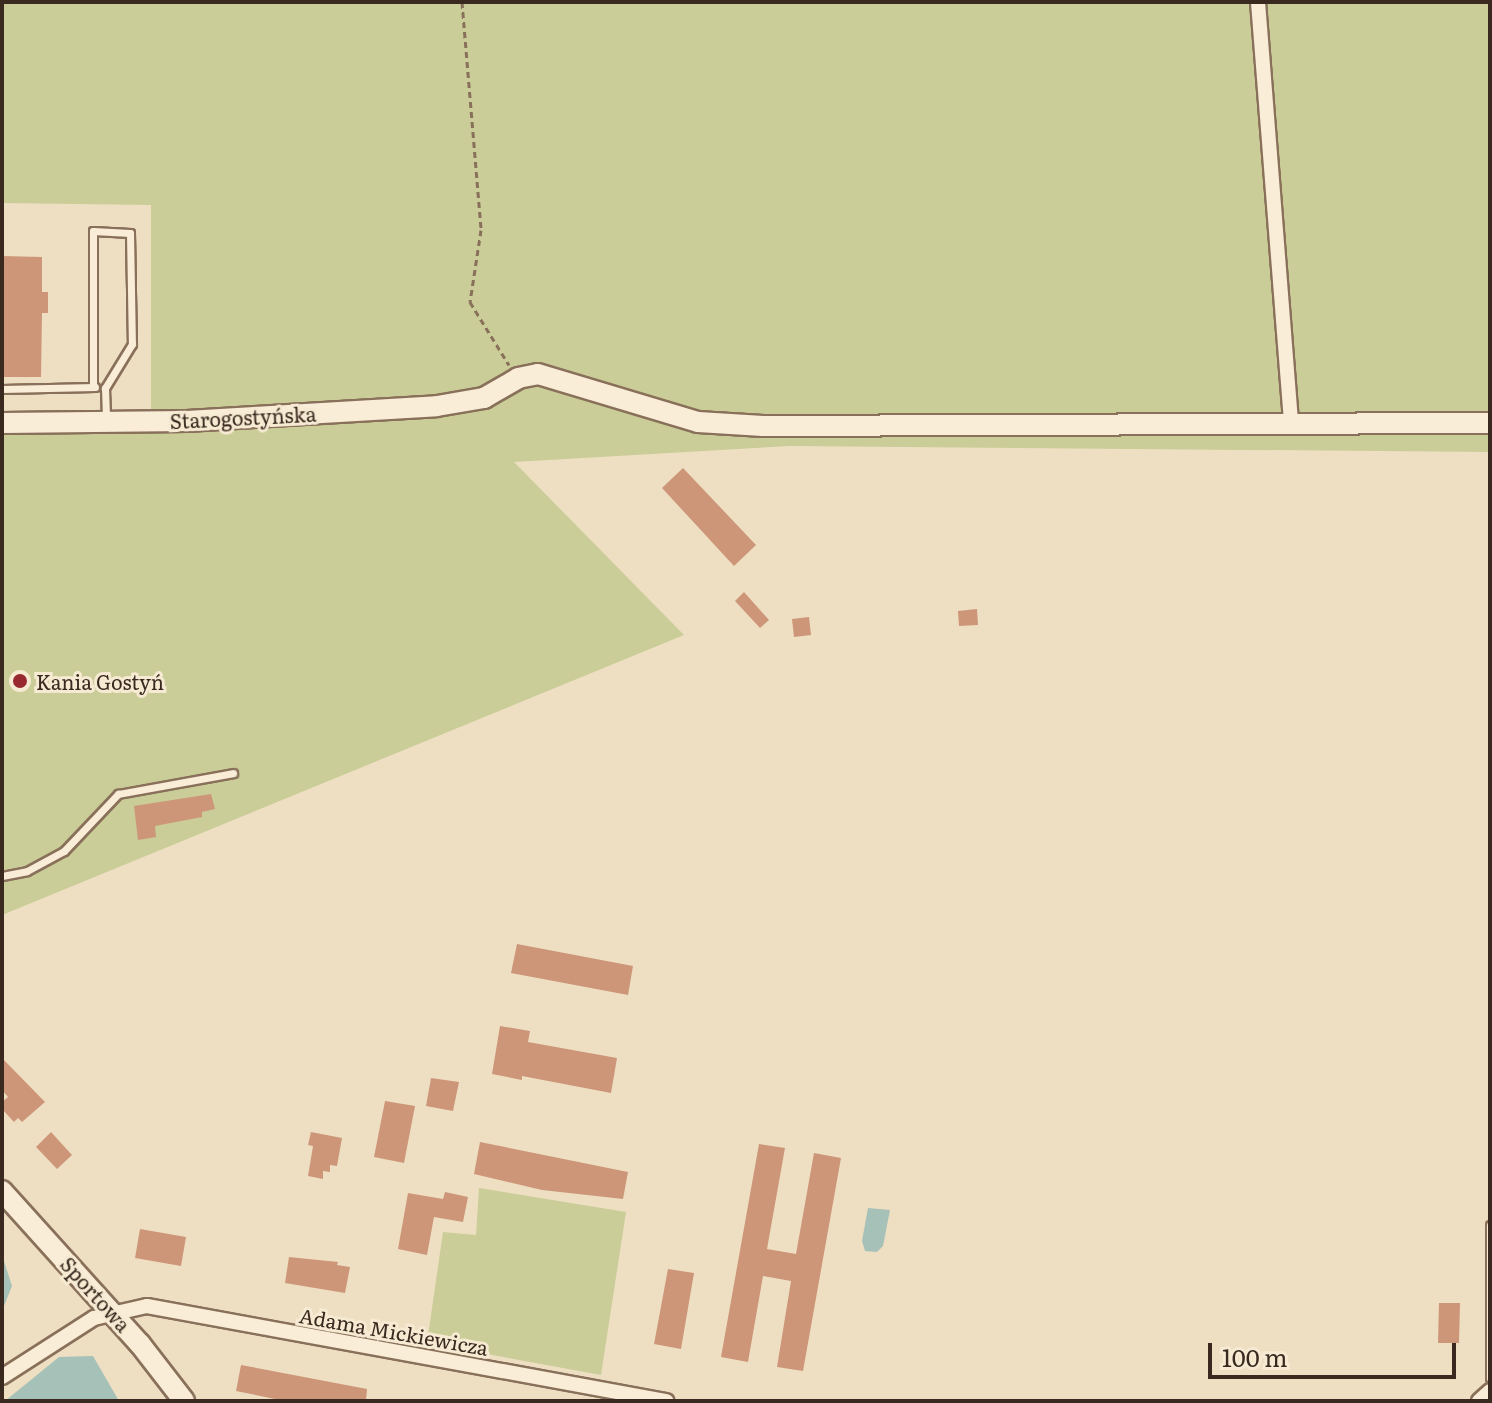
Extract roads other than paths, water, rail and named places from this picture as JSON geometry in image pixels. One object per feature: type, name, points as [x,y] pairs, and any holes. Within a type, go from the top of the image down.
[{"type":"street","points":[[1258,2],[1291,423],[1490,423]]},
{"type":"street","name":"Starogostyńska","points":[[2,423],[187,421],[437,406],[484,398],[518,378],[538,374],[698,422],[763,426],[1291,423]]},
{"type":"street","name":"Sportowa","points":[[2,1191],[114,1313],[184,1401]]},
{"type":"street","name":"Adama Mickiewicza","points":[[2,1377],[94,1318],[147,1306],[666,1401]]},
{"type":"street","points":[[1479,1401],[1490,1391]]},
{"type":"lane","points":[[93,387],[93,231],[130,233],[132,344],[105,388],[107,422]]},
{"type":"lane","points":[[2,389],[105,388]]},
{"type":"lane","points":[[2,876],[27,871],[64,851],[118,794],[233,773]]},
{"type":"lane","points":[[1490,1225],[1490,1378]]},
{"type":"place","name":"Kania Gostyń","points":[[20,681]]}]
